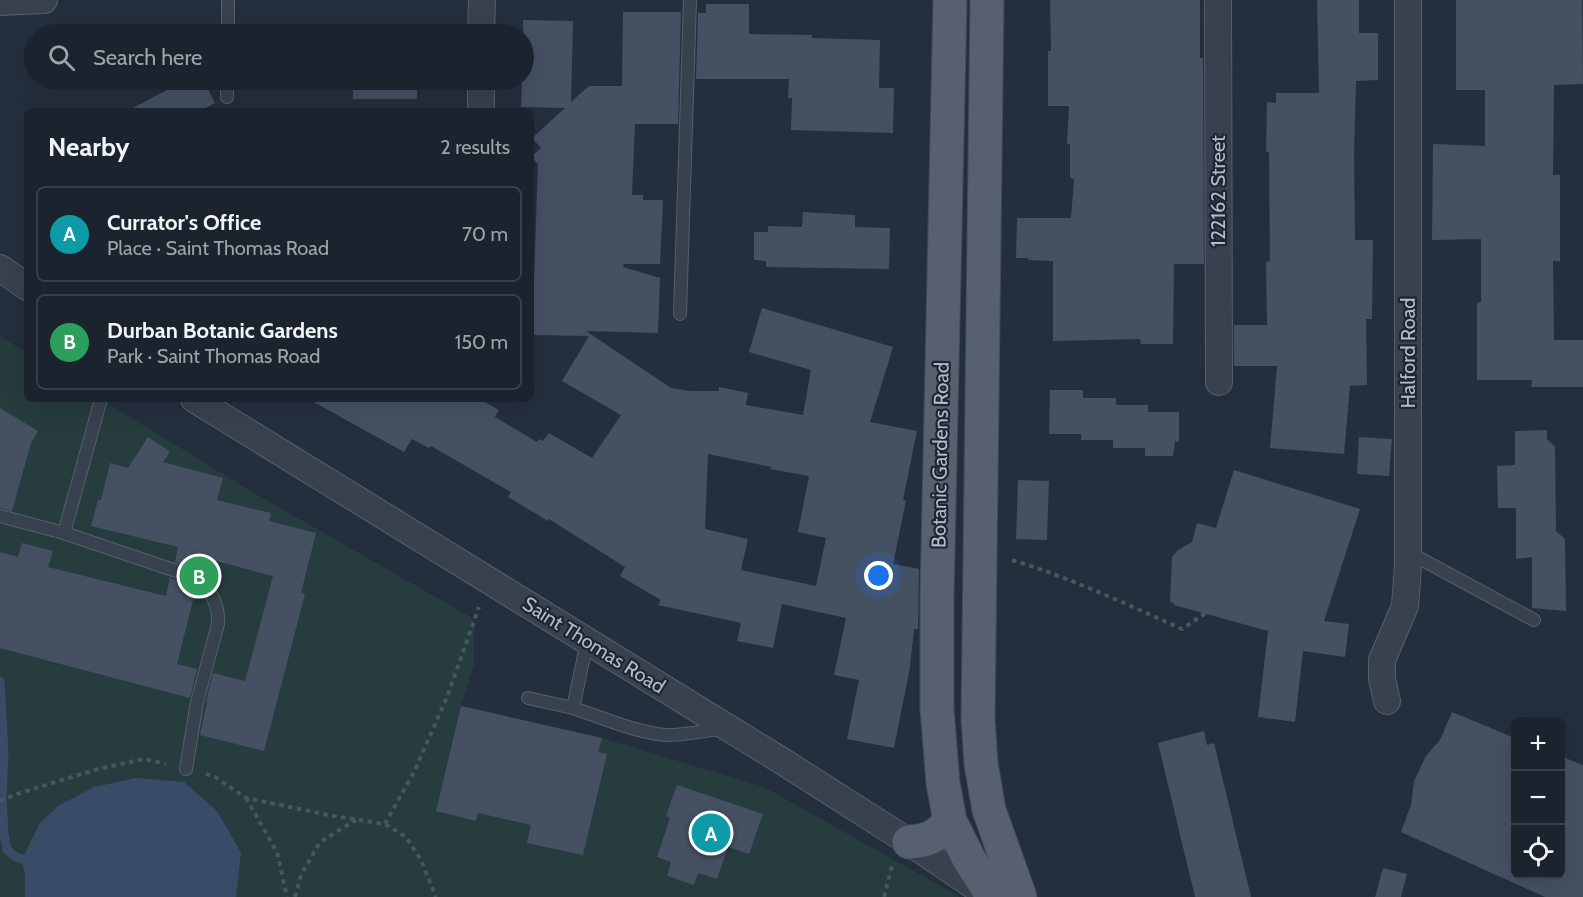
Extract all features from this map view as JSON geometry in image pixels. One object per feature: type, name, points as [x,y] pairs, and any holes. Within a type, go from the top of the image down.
[{"type":"main road","name":"Botanic Gardens Road","points":[[950,0],[937,596],[937,709],[943,783],[950,821],[969,859],[1005,894]]},
{"type":"main road","name":"Botanic Gardens Road","points":[[987,0],[978,719],[981,764],[1005,894]]},
{"type":"main road","points":[[902,851],[934,837],[950,821]]},
{"type":"street","points":[[0,2],[44,0]]},
{"type":"street","points":[[482,0],[482,24]]},
{"type":"street","name":"122162 Street","points":[[1218,0],[1219,382]]},
{"type":"street","name":"Halford Road","points":[[1388,701],[1382,679],[1382,660],[1405,606],[1408,552],[1408,0]]},
{"type":"street","points":[[481,90],[481,108]]},
{"type":"street","points":[[0,268],[24,285]]},
{"type":"street","name":"Saint Thomas Road","points":[[199,402],[727,728],[902,851],[1005,894]]},
{"type":"lane","points":[[228,0],[228,24]]},
{"type":"lane","points":[[680,314],[690,0]]},
{"type":"lane","points":[[227,90],[227,97]]},
{"type":"lane","points":[[64,533],[100,402]]},
{"type":"lane","points":[[0,516],[64,533],[197,578],[210,591],[219,615],[218,624],[197,702],[186,769]]},
{"type":"lane","points":[[1408,552],[1534,620]]},
{"type":"lane","points":[[573,708],[587,642]]},
{"type":"lane","points":[[528,698],[573,708],[644,731],[666,735],[691,734],[727,728]]},
{"type":"path","points":[[1049,572],[1182,630],[1206,613]]},
{"type":"path","points":[[385,824],[415,770],[447,697],[474,619],[490,582]]},
{"type":"path","points":[[0,801],[98,769],[144,759],[214,776],[246,798],[385,824],[406,837],[422,860],[436,897]]},
{"type":"path","points":[[246,798],[277,852],[287,897]]},
{"type":"path","points":[[295,897],[301,875],[320,842],[356,820]]},
{"type":"path","points":[[884,897],[902,851]]},
{"type":"green space","points":[[0,336],[24,351],[24,402],[106,402],[247,489],[474,619],[474,665],[461,706],[602,738],[764,787],[960,897],[0,897]]},
{"type":"water","points":[[136,778],[184,782],[217,811],[241,853],[236,897],[25,897],[22,859],[40,823],[58,806],[94,787]]},
{"type":"building","points":[[1050,0],[1200,0],[1200,58],[1203,58],[1204,264],[1174,264],[1173,344],[1141,344],[1140,339],[1053,341],[1053,261],[1016,258],[1017,218],[1071,218],[1074,180],[1070,177],[1070,144],[1067,144],[1069,106],[1048,106],[1048,51],[1051,51]]},
{"type":"building","points":[[1317,0],[1359,0],[1359,33],[1378,33],[1378,80],[1356,81],[1355,240],[1373,240],[1372,319],[1366,319],[1367,385],[1350,386],[1344,454],[1270,448],[1277,366],[1234,366],[1234,325],[1267,325],[1266,262],[1270,261],[1269,152],[1266,152],[1267,102],[1276,103],[1276,93],[1319,93]]},
{"type":"building","points":[[1456,0],[1582,0],[1583,84],[1554,85],[1553,175],[1560,175],[1560,261],[1553,261],[1554,340],[1583,340],[1583,387],[1531,387],[1532,380],[1477,380],[1477,303],[1481,302],[1481,239],[1432,240],[1433,144],[1485,146],[1485,90],[1456,90]]},
{"type":"building","points":[[706,4],[749,4],[749,34],[812,35],[812,38],[880,40],[879,88],[894,88],[893,133],[791,130],[792,98],[788,98],[789,79],[696,79],[698,13],[706,13]]},
{"type":"building","points":[[623,12],[681,12],[678,124],[635,124],[632,195],[643,195],[643,200],[663,200],[660,264],[624,264],[623,267],[660,278],[658,333],[586,331],[671,388],[690,391],[719,391],[719,387],[748,393],[746,405],[803,415],[811,370],[749,352],[762,308],[893,347],[870,422],[917,431],[893,564],[919,569],[918,629],[914,629],[910,667],[894,748],[847,739],[859,680],[834,675],[846,618],[782,604],[773,648],[737,641],[741,623],[658,605],[661,600],[620,576],[625,567],[549,519],[548,521],[508,497],[511,492],[431,446],[429,448],[412,439],[404,452],[313,402],[485,402],[499,410],[495,417],[537,442],[539,439],[543,441],[549,433],[592,458],[621,415],[562,381],[589,336],[534,335],[538,164],[534,160],[534,154],[541,148],[534,140],[534,136],[565,108],[521,107],[522,90],[534,90],[534,24],[523,24],[523,20],[573,21],[571,102],[589,86],[622,86]],"holes":[[[708,454],[771,467],[770,469],[809,476],[798,532],[826,538],[816,586],[741,570],[748,539],[705,529]]]},
{"type":"building","points":[[167,90],[208,90],[215,103],[206,108],[133,108]]},
{"type":"building","points":[[353,90],[417,90],[417,99],[353,99]]},
{"type":"building","points":[[803,212],[855,215],[855,227],[890,228],[889,269],[766,267],[766,261],[754,260],[754,232],[768,232],[768,226],[802,227]]},
{"type":"building","points":[[1050,390],[1083,390],[1083,398],[1116,398],[1116,405],[1148,405],[1148,412],[1179,412],[1179,442],[1175,441],[1173,456],[1145,456],[1145,448],[1113,448],[1113,440],[1081,440],[1081,434],[1049,434]]},
{"type":"building","points":[[0,408],[38,431],[31,443],[12,511],[0,508]]},
{"type":"building","points":[[1547,430],[1547,439],[1555,447],[1556,531],[1565,539],[1566,611],[1532,608],[1532,557],[1516,559],[1516,508],[1498,508],[1497,466],[1515,465],[1515,431]]},
{"type":"building","points":[[148,437],[170,452],[163,462],[223,478],[217,500],[271,513],[269,521],[316,533],[301,593],[305,594],[264,751],[200,735],[213,673],[245,681],[273,576],[216,561],[215,565],[203,562],[201,571],[175,562],[178,547],[91,526],[98,500],[101,500],[110,463],[128,468]]},
{"type":"building","points":[[1359,437],[1392,439],[1389,476],[1357,474]]},
{"type":"building","points":[[1234,470],[1360,509],[1324,621],[1349,624],[1345,657],[1303,651],[1295,722],[1258,717],[1268,631],[1170,602],[1172,557],[1178,550],[1192,542],[1197,523],[1216,528]]},
{"type":"building","points":[[1018,480],[1049,481],[1047,540],[1016,539]]},
{"type":"building","points":[[22,543],[53,551],[48,567],[166,596],[170,578],[193,585],[196,588],[177,664],[197,669],[190,698],[0,648],[0,552],[18,557]]},
{"type":"building","points":[[461,706],[602,738],[598,752],[607,754],[583,855],[527,843],[531,825],[478,813],[476,821],[436,811]]},
{"type":"building","points":[[1452,712],[1511,736],[1511,879],[1565,879],[1565,758],[1583,765],[1583,897],[1545,897],[1401,832],[1411,805],[1414,781],[1426,756],[1440,740]]},
{"type":"building","points":[[1204,731],[1207,745],[1214,743],[1251,897],[1195,897],[1158,743]]},
{"type":"building","points":[[677,785],[763,814],[749,854],[728,847],[717,879],[698,873],[694,885],[667,876],[671,862],[657,857],[670,818],[666,816]]},
{"type":"building","points":[[1383,868],[1407,874],[1401,897],[1375,897]]},
{"type":"waterway","points":[[0,681],[4,753],[2,797],[4,834],[7,850],[22,859]]},
{"type":"place","name":"Durban Botanic Gardens","points":[[199,576]]},
{"type":"place","name":"Currator's Office","points":[[711,833]]}]
